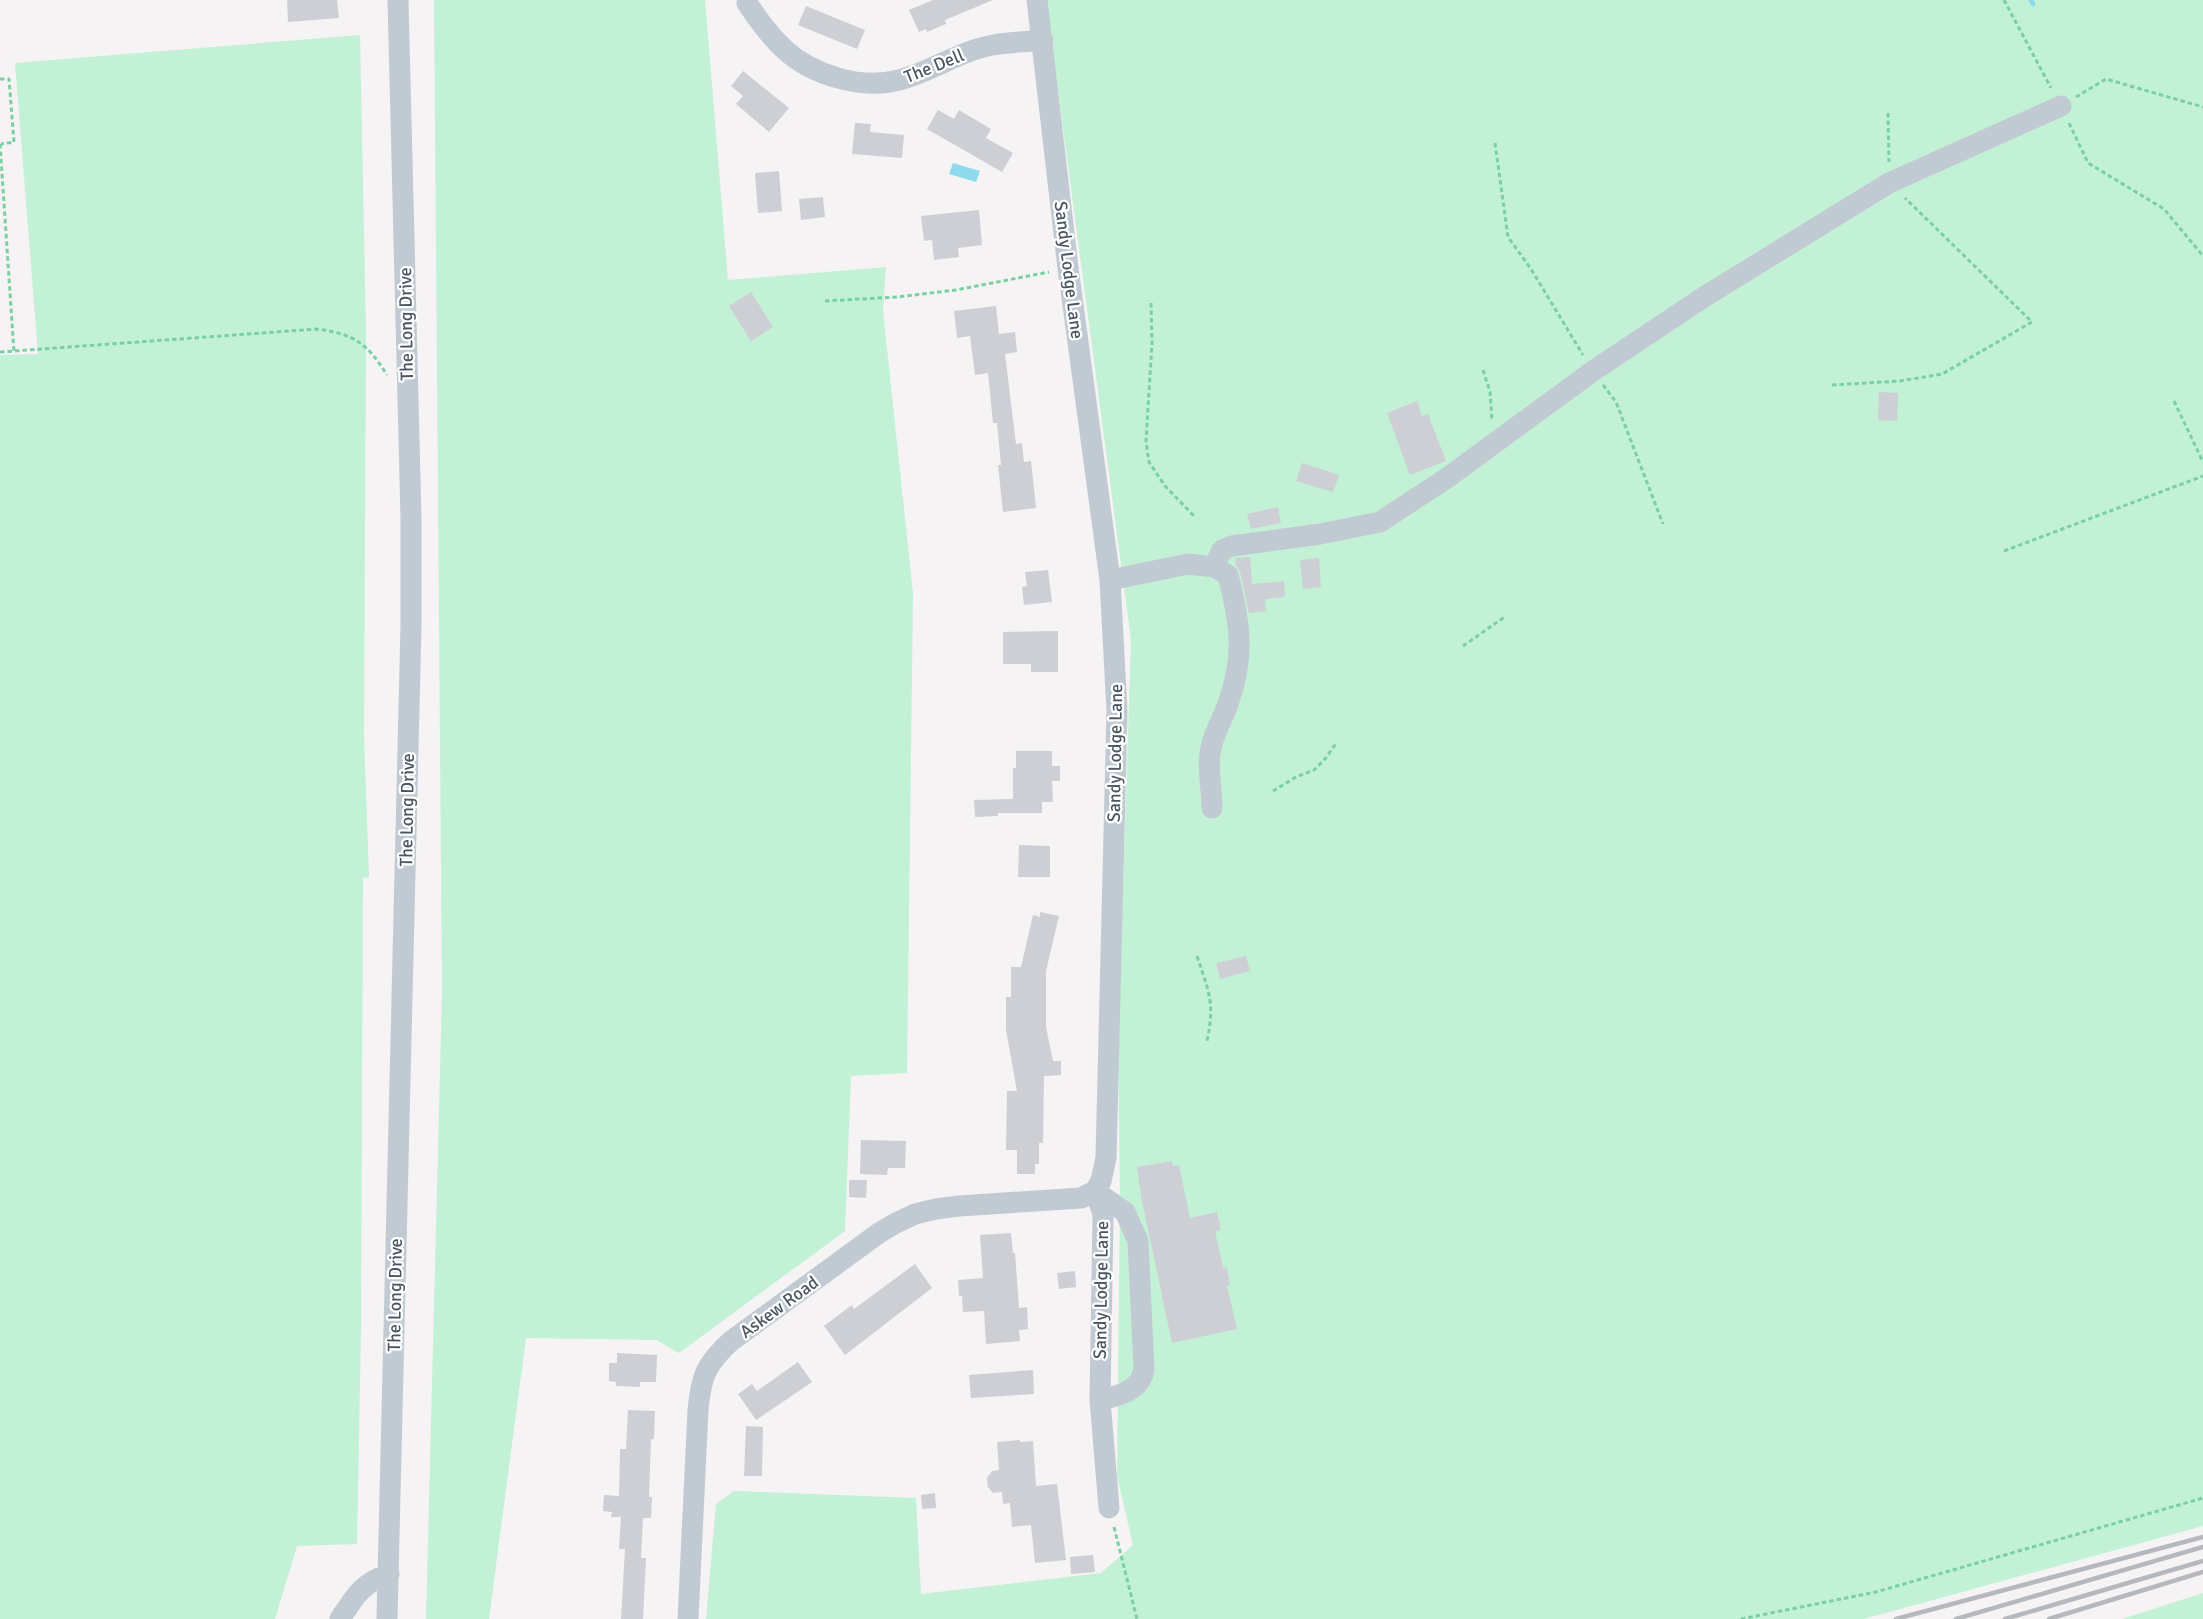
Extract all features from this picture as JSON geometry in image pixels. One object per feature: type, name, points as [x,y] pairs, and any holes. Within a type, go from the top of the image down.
[{"type":"street","name":"The Long Drive","points":[[387,1619],[411,625],[411,519],[398,0]]},
{"type":"street","name":"Sandy Lodge Lane","points":[[1037,0],[1068,268],[1110,580],[1117,711],[1106,1158],[1101,1181],[1095,1191],[1103,1214],[1100,1400],[1111,1517]]},
{"type":"street","name":"The Dell","points":[[747,3],[784,50],[799,61],[816,70],[856,82],[898,81],[961,54],[993,45],[1043,40]]},
{"type":"street","points":[[1214,567],[1222,550],[1232,546],[1320,534],[1380,522],[1483,452],[1593,371],[1704,297],[1889,183],[2061,106]]},
{"type":"street","points":[[1110,580],[1188,564],[1214,567],[1228,575],[1239,621],[1238,665],[1229,701],[1211,745],[1209,764],[1212,808]]},
{"type":"street","points":[[1095,1191],[1125,1212],[1138,1241],[1144,1370],[1142,1379],[1136,1385],[1119,1396],[1100,1400]]},
{"type":"street","name":"Askew Road","points":[[688,1619],[700,1390],[703,1376],[715,1356],[731,1341],[879,1233],[905,1219],[936,1209],[1081,1198],[1095,1191]]},
{"type":"street","points":[[340,1619],[357,1594],[372,1580],[389,1574]]},
{"type":"path","points":[[2004,0],[2061,106],[2088,163],[2164,209],[2203,256]]},
{"type":"path","points":[[0,79],[9,78],[14,142],[0,144],[14,352]]},
{"type":"path","points":[[2061,106],[2106,79],[2203,107]]},
{"type":"path","points":[[1832,385],[1900,381],[1942,374],[2032,322],[1889,183],[1888,113]]},
{"type":"path","points":[[1495,143],[1508,237],[1531,269],[1593,371],[1616,402],[1663,524]]},
{"type":"path","points":[[825,301],[897,297],[956,290],[1068,268]]},
{"type":"path","points":[[1150,303],[1152,343],[1146,441],[1149,462],[1165,486],[1194,516]]},
{"type":"path","points":[[0,352],[317,329],[345,334],[357,340],[377,359],[395,387],[408,392]]},
{"type":"path","points":[[1483,452],[1492,416],[1490,392],[1484,370]]},
{"type":"path","points":[[2174,400],[2203,462]]},
{"type":"path","points":[[2004,551],[2203,476]]},
{"type":"path","points":[[1463,646],[1506,616]]},
{"type":"path","points":[[1273,791],[1296,777],[1314,770],[1337,742]]},
{"type":"path","points":[[1197,956],[1209,992],[1212,1016],[1207,1041]]},
{"type":"path","points":[[1741,1619],[1876,1592],[2203,1498]]},
{"type":"path","points":[[1111,1517],[1137,1619]]},
{"type":"green space","points":[[434,0],[705,0],[728,280],[886,267],[883,311],[913,593],[907,1073],[851,1076],[845,1231],[679,1353],[656,1340],[526,1338],[489,1619],[426,1619],[442,993]]},
{"type":"green space","points":[[1046,0],[2203,0],[2203,1526],[1864,1619],[706,1619],[716,1504],[734,1491],[916,1498],[921,1594],[1101,1573],[1133,1545],[1117,1476],[1120,1194],[1118,1042],[1131,640]]},
{"type":"green space","points":[[360,35],[366,333],[364,735],[369,877],[363,878],[361,1329],[357,1544],[297,1546],[275,1619],[0,1619],[0,355],[38,354],[15,63]]},
{"type":"green space","points":[[2203,1593],[2203,1619],[2122,1619]]},
{"type":"water","points":[[953,163],[980,171],[976,182],[949,174]]},
{"type":"building","points":[[287,0],[337,0],[339,18],[288,22]]},
{"type":"building","points":[[933,0],[993,0],[945,20],[946,24],[927,32],[926,29],[919,32],[909,10]]},
{"type":"building","points":[[806,6],[865,30],[857,49],[798,25]]},
{"type":"building","points":[[743,71],[789,108],[769,132],[736,104],[743,96],[731,86]]},
{"type":"building","points":[[938,110],[954,119],[959,110],[991,129],[986,138],[1013,153],[1002,172],[927,129]]},
{"type":"building","points":[[855,123],[871,124],[870,132],[904,135],[902,158],[852,154]]},
{"type":"building","points":[[779,171],[782,211],[758,213],[755,173]]},
{"type":"building","points":[[823,197],[825,217],[801,220],[799,199]]},
{"type":"building","points":[[979,210],[982,245],[958,248],[959,257],[934,260],[932,240],[924,241],[921,216]]},
{"type":"building","points":[[751,292],[773,327],[751,341],[729,306]]},
{"type":"building","points":[[996,306],[999,334],[1015,332],[1017,352],[1005,354],[1016,444],[1022,443],[1024,462],[1031,461],[1036,508],[1003,512],[998,465],[1001,465],[997,423],[993,423],[988,373],[975,375],[970,336],[957,338],[954,311]]},
{"type":"building","points":[[1879,392],[1898,393],[1897,421],[1878,420]]},
{"type":"building","points":[[1417,401],[1422,416],[1428,414],[1446,461],[1410,475],[1387,413]]},
{"type":"building","points":[[1302,463],[1339,475],[1333,492],[1296,481]]},
{"type":"building","points":[[1278,507],[1281,523],[1251,529],[1247,514]]},
{"type":"building","points":[[1250,557],[1252,584],[1284,581],[1285,597],[1265,599],[1266,611],[1249,613],[1235,558]]},
{"type":"building","points":[[1319,558],[1321,587],[1303,589],[1300,560]]},
{"type":"building","points":[[1048,570],[1052,602],[1024,605],[1022,587],[1027,586],[1025,572]]},
{"type":"building","points":[[1058,631],[1058,672],[1031,672],[1031,664],[1003,664],[1003,632]]},
{"type":"building","points":[[1016,751],[1052,751],[1052,766],[1060,766],[1060,781],[1052,781],[1053,802],[1042,802],[1042,813],[998,813],[998,816],[975,817],[974,800],[1013,799],[1013,768],[1016,768]]},
{"type":"building","points":[[1019,845],[1050,846],[1050,877],[1018,877]]},
{"type":"building","points":[[1040,912],[1059,916],[1046,971],[1046,1027],[1053,1061],[1061,1061],[1061,1075],[1044,1076],[1043,1143],[1039,1143],[1039,1164],[1035,1164],[1035,1174],[1017,1174],[1017,1150],[1006,1150],[1007,1091],[1017,1091],[1006,1030],[1006,997],[1011,997],[1011,967],[1021,967],[1033,915],[1040,917]]},
{"type":"building","points":[[1246,956],[1250,971],[1220,979],[1216,963]]},
{"type":"building","points":[[861,1140],[906,1141],[905,1168],[888,1168],[887,1175],[860,1174]]},
{"type":"building","points":[[1172,1161],[1173,1166],[1179,1165],[1190,1218],[1217,1212],[1221,1230],[1215,1231],[1223,1268],[1227,1267],[1230,1284],[1227,1286],[1237,1329],[1172,1343],[1137,1167]]},
{"type":"building","points":[[849,1180],[867,1180],[866,1198],[849,1197]]},
{"type":"building","points":[[1011,1233],[1013,1253],[1015,1253],[1019,1308],[1027,1307],[1028,1329],[1019,1330],[1020,1341],[986,1344],[984,1311],[963,1312],[958,1280],[983,1278],[980,1235]]},
{"type":"building","points":[[915,1264],[932,1288],[845,1355],[824,1326],[852,1305],[854,1309]]},
{"type":"building","points":[[1075,1271],[1076,1287],[1059,1289],[1057,1273]]},
{"type":"building","points":[[617,1353],[657,1355],[656,1382],[640,1382],[640,1387],[616,1386],[616,1382],[609,1381],[609,1363],[617,1363]]},
{"type":"building","points":[[798,1362],[812,1382],[756,1420],[738,1394],[752,1384],[757,1391]]},
{"type":"building","points":[[1033,1370],[1034,1394],[971,1398],[969,1375]]},
{"type":"building","points":[[628,1410],[655,1411],[654,1439],[651,1439],[649,1497],[652,1497],[651,1518],[643,1518],[641,1558],[646,1558],[643,1619],[621,1619],[625,1549],[619,1549],[621,1517],[611,1517],[612,1512],[603,1511],[604,1495],[619,1496],[620,1449],[626,1449]]},
{"type":"building","points":[[746,1426],[763,1427],[762,1476],[744,1476]]},
{"type":"building","points":[[1020,1440],[1020,1442],[1033,1441],[1036,1486],[1057,1484],[1066,1560],[1035,1563],[1031,1525],[1012,1527],[1010,1503],[1003,1504],[1002,1492],[993,1493],[988,1487],[987,1478],[992,1471],[999,1470],[997,1442]]},
{"type":"building","points":[[935,1493],[936,1508],[922,1509],[921,1495]]},
{"type":"building","points":[[1093,1555],[1095,1572],[1071,1574],[1070,1557]]},
{"type":"waterway","points":[[2031,0],[2033,4]]},
{"type":"railway","points":[[1896,1619],[2203,1537]]},
{"type":"railway","points":[[1956,1619],[2203,1547]]},
{"type":"railway","points":[[2005,1619],[2203,1561]]},
{"type":"railway","points":[[2049,1619],[2203,1572]]}]
